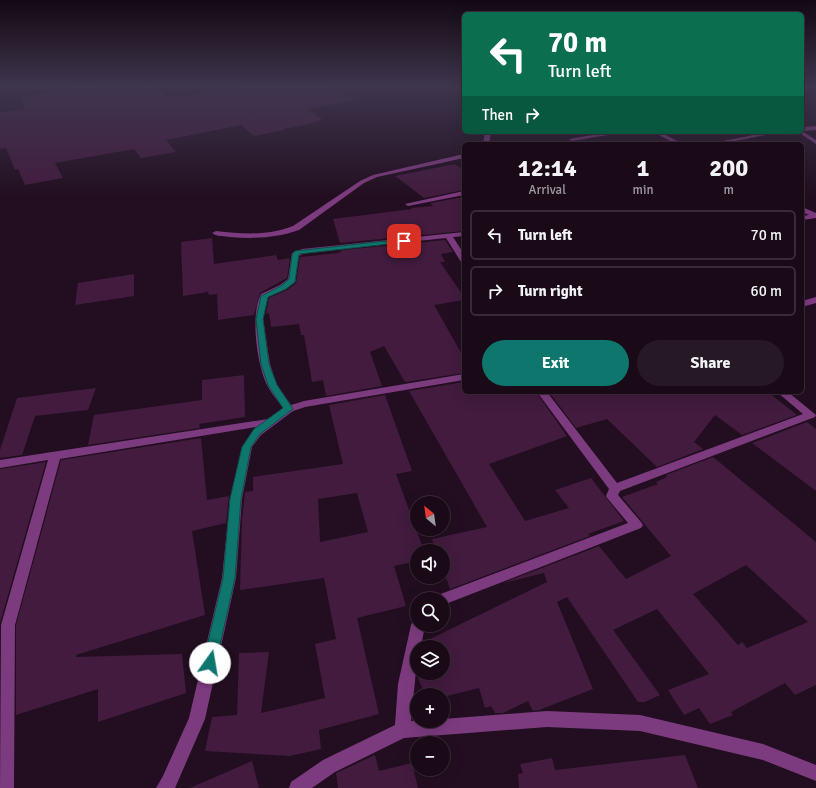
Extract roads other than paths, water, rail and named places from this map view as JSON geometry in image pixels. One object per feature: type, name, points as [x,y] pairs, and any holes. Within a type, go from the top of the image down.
[{"type":"street","points":[[804,129],[816,128]]},
{"type":"street","points":[[572,139],[608,134]]},
{"type":"street","points":[[660,134],[676,142]]},
{"type":"street","points":[[723,142],[767,134]]},
{"type":"street","points":[[804,134],[816,142]]},
{"type":"street","points":[[216,233],[246,237],[262,237],[285,232],[296,228],[362,182],[375,176],[462,156]]},
{"type":"street","points":[[408,204],[462,193]]},
{"type":"street","points":[[804,210],[816,216]]},
{"type":"street","points":[[804,218],[816,216]]},
{"type":"street","points":[[289,409],[272,385],[265,364],[260,319],[264,296],[284,287],[292,280],[295,255],[302,251],[462,234]]},
{"type":"street","points":[[448,236],[462,257]]},
{"type":"street","points":[[804,303],[816,300]]},
{"type":"street","points":[[164,788],[169,782],[197,719],[229,578],[236,499],[246,447],[257,432],[289,409],[304,404],[462,377]]},
{"type":"street","points":[[544,394],[615,488]]},
{"type":"street","points":[[785,394],[814,416]]},
{"type":"street","points":[[450,596],[637,525],[612,496],[615,488],[814,416]]},
{"type":"street","points":[[0,464],[272,421]]},
{"type":"street","points":[[6,788],[8,626],[55,456]]},
{"type":"street","points":[[403,730],[406,684],[417,632]]},
{"type":"street","points":[[297,788],[329,766],[403,730],[547,718],[640,723],[763,752],[816,773]]}]
